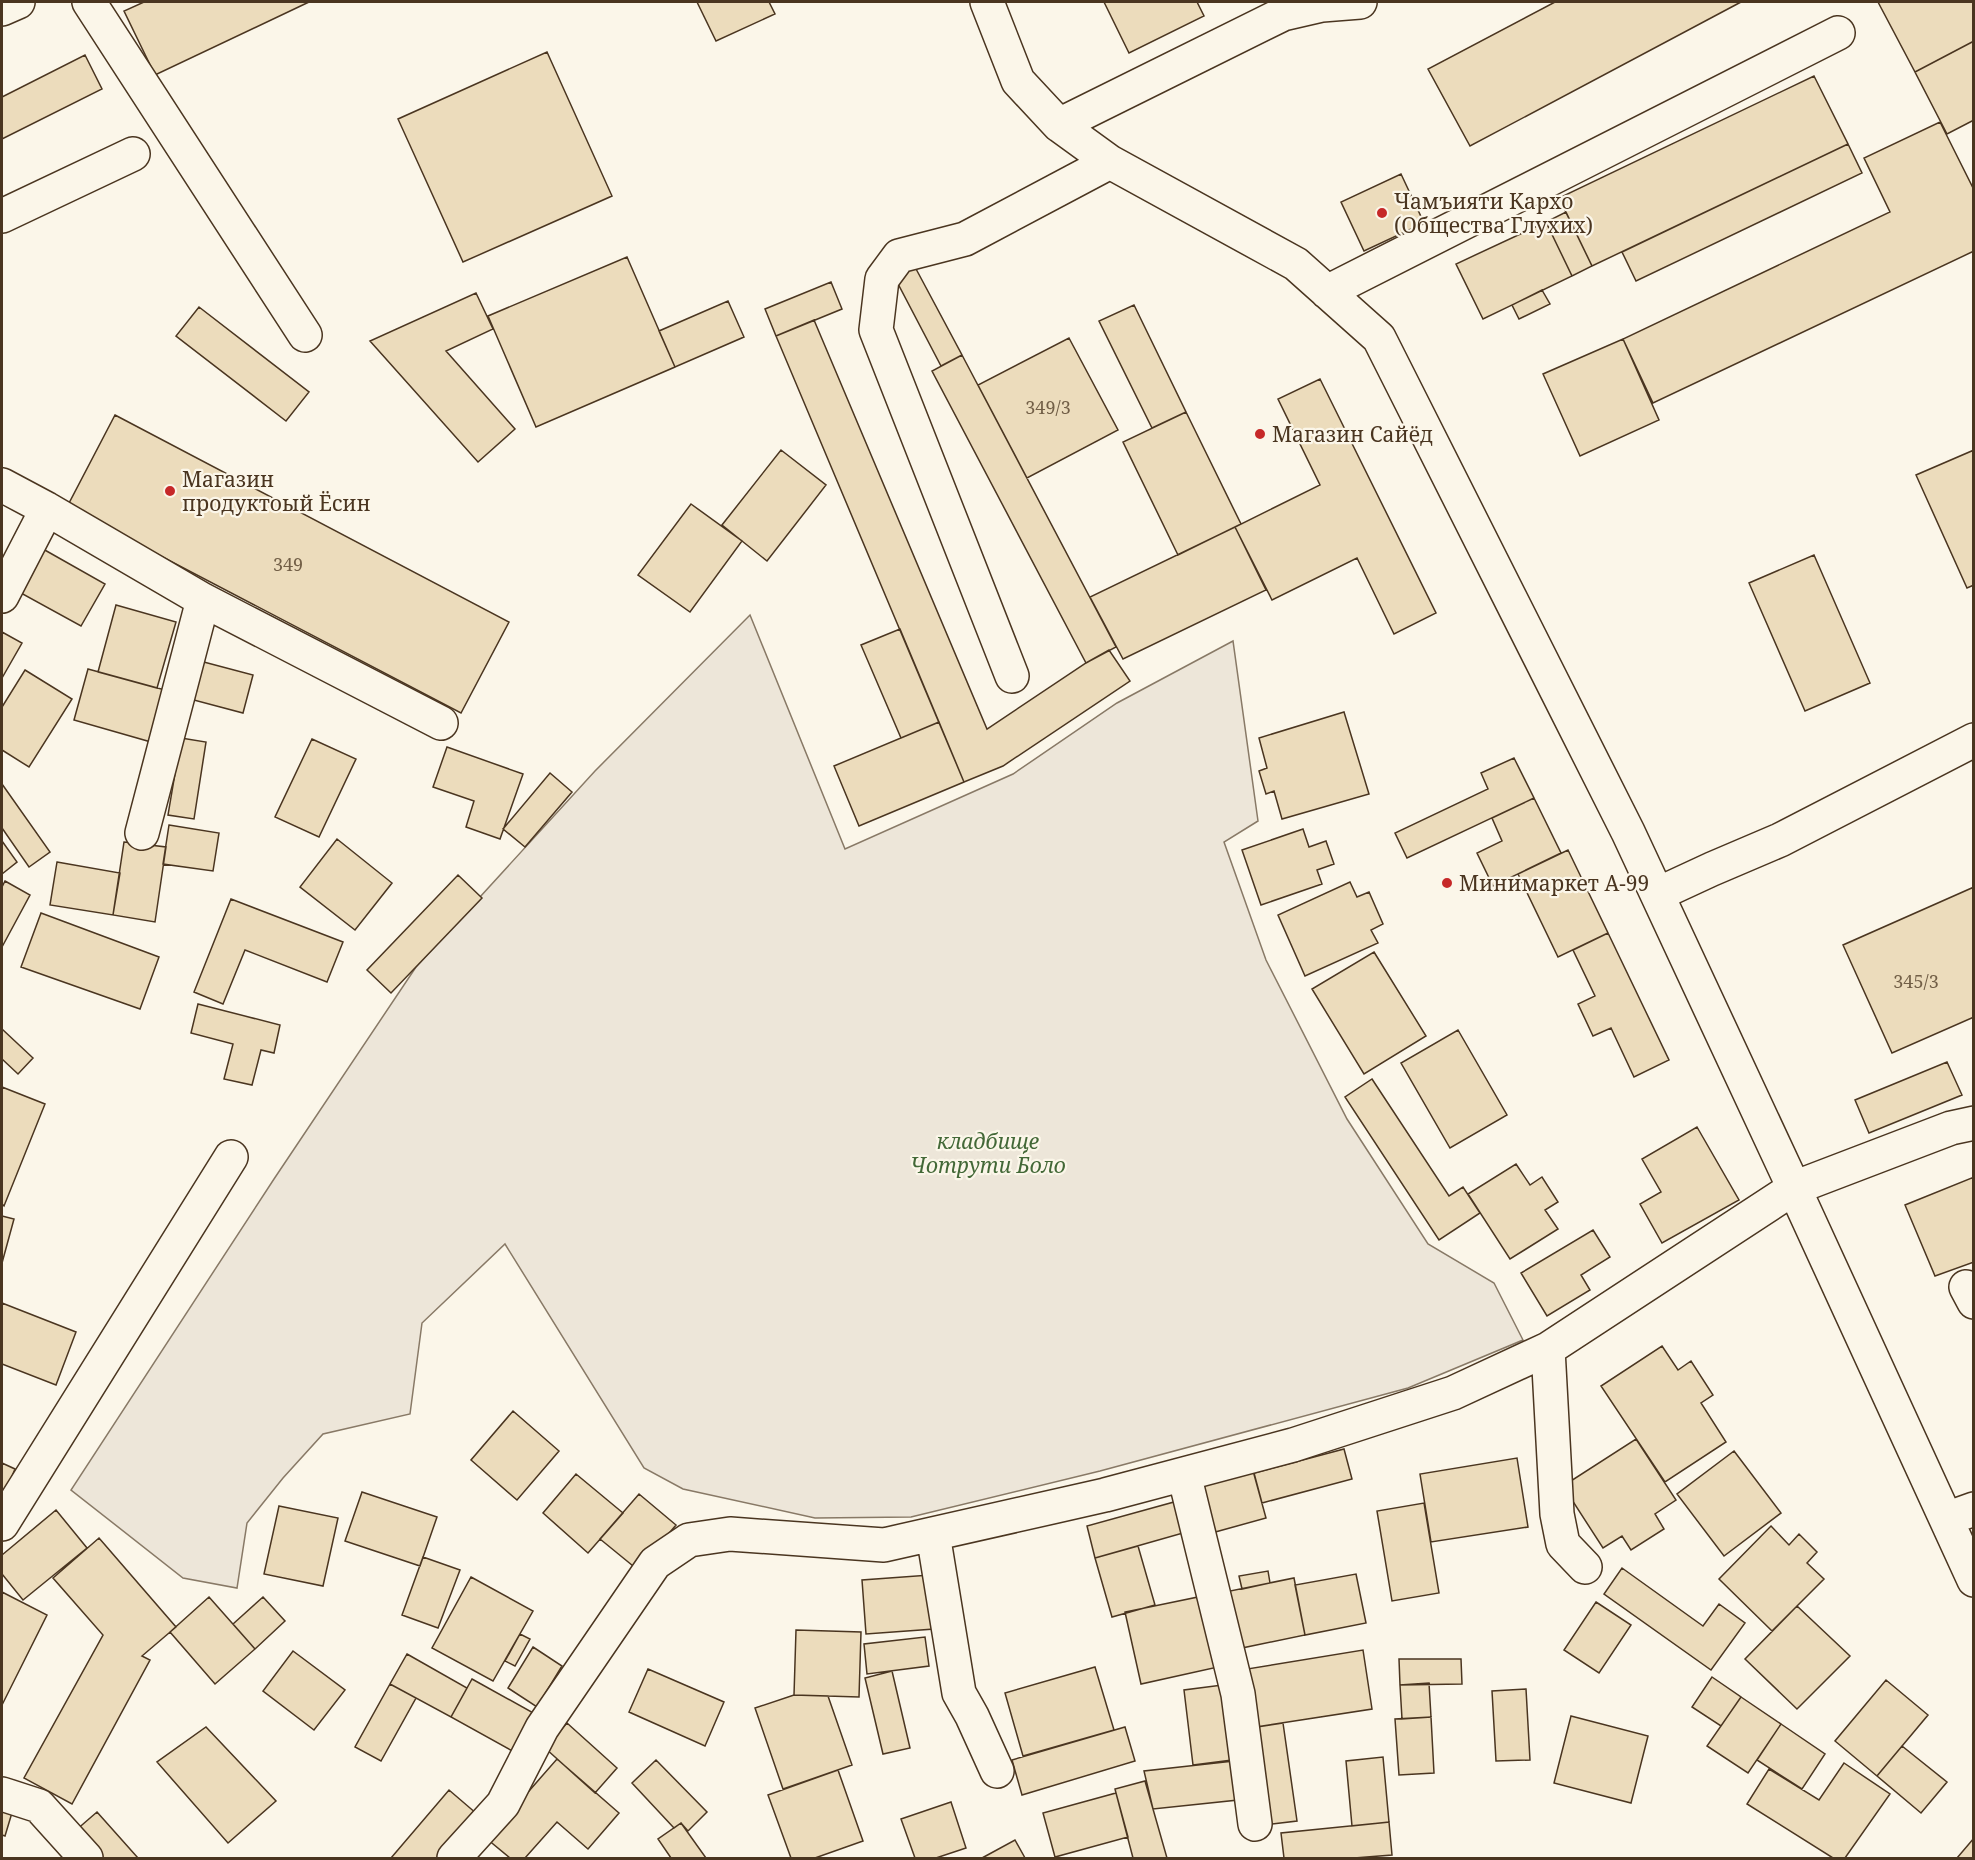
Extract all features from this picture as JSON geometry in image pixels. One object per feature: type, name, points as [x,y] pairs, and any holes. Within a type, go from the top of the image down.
[{"type":"street","points":[[2,9],[18,2]]},
{"type":"street","points":[[90,2],[305,335]]},
{"type":"street","points":[[987,2],[1018,81],[1059,125],[1110,162],[1296,264],[1379,338],[1658,894],[1794,1188],[1960,1514],[1974,1580]]},
{"type":"street","points":[[1059,125],[1282,8],[1360,2]]},
{"type":"street","points":[[1327,292],[1838,33]]},
{"type":"street","points":[[2,216],[133,154]]},
{"type":"street","points":[[1012,676],[876,330],[882,279],[899,256],[965,239],[1110,162]]},
{"type":"street","points":[[2,485],[203,600],[441,723]]},
{"type":"street","points":[[2,596],[47,509]]},
{"type":"street","points":[[142,833],[203,600]]},
{"type":"street","points":[[1658,894],[1780,840],[1974,740]]},
{"type":"street","points":[[454,1858],[503,1804],[542,1728],[655,1563],[689,1540],[730,1534],[884,1545],[1105,1496],[1293,1445],[1453,1393],[1548,1349],[1794,1188],[1951,1128],[1974,1123]]},
{"type":"street","points":[[2,1524],[231,1157]]},
{"type":"street","points":[[1548,1349],[1557,1514],[1563,1544],[1586,1567]]},
{"type":"street","points":[[1184,1474],[1238,1694],[1256,1824]]},
{"type":"street","points":[[933,1534],[959,1693],[997,1771]]},
{"type":"street","points":[[2,1794],[39,1806],[86,1858]]},
{"type":"green space","name":"кладбище Чотрути Боло","points":[[750,615],[845,849],[1013,774],[1117,703],[1233,641],[1258,821],[1224,842],[1266,960],[1347,1119],[1428,1244],[1494,1283],[1523,1340],[1408,1388],[1100,1471],[911,1517],[815,1518],[683,1489],[644,1468],[505,1244],[422,1323],[410,1414],[323,1434],[283,1478],[247,1523],[237,1588],[183,1578],[71,1490],[416,967],[595,771]]},
{"type":"building","points":[[144,2],[309,2],[155,75],[124,11]]},
{"type":"building","points":[[697,2],[769,2],[775,14],[716,41]]},
{"type":"building","points":[[1104,2],[1197,2],[1204,16],[1129,53]]},
{"type":"building","points":[[1555,2],[1741,2],[1470,146],[1428,69]]},
{"type":"building","points":[[1878,2],[1974,2],[1974,41],[1915,72]]},
{"type":"building","points":[[1974,41],[1974,120],[1947,134],[1915,72]]},
{"type":"building","points":[[547,52],[612,196],[463,262],[398,119]]},
{"type":"building","points":[[85,55],[102,89],[2,139],[2,97]]},
{"type":"building","points":[[1814,76],[1848,144],[1592,266],[1559,198]]},
{"type":"building","points":[[1940,122],[1974,190],[1974,251],[1653,403],[1623,339],[1890,212],[1864,158]]},
{"type":"building","points":[[1848,144],[1862,173],[1636,281],[1622,252]]},
{"type":"building","name":"Чамъияти Кархо (Общества Глухих)","points":[[1401,174],[1424,223],[1364,251],[1341,202]]},
{"type":"building","points":[[1566,212],[1592,266],[1572,276],[1546,222]]},
{"type":"building","points":[[1546,222],[1572,276],[1483,319],[1456,264]]},
{"type":"building","points":[[627,257],[675,367],[536,427],[488,316]]},
{"type":"building","points":[[915,267],[962,355],[941,366],[895,278]]},
{"type":"building","points":[[831,282],[842,309],[776,336],[765,309]]},
{"type":"building","points":[[1542,290],[1550,304],[1519,319],[1512,305]]},
{"type":"building","points":[[476,293],[493,329],[446,351],[515,429],[478,462],[370,341]]},
{"type":"building","points":[[728,301],[744,337],[675,367],[659,331]]},
{"type":"building","points":[[1134,305],[1186,412],[1152,428],[1099,321]]},
{"type":"building","points":[[199,307],[309,392],[286,421],[176,336]]},
{"type":"building","points":[[814,320],[987,729],[1109,650],[1130,681],[1003,766],[964,782],[776,336]]},
{"type":"building","points":[[1069,338],[1118,430],[1027,478],[978,385]]},
{"type":"building","points":[[1623,339],[1659,420],[1580,456],[1543,374]]},
{"type":"building","points":[[962,355],[1116,647],[1086,663],[932,371]]},
{"type":"building","points":[[1320,379],[1436,613],[1394,634],[1357,558],[1272,600],[1235,527],[1320,485],[1278,399]]},
{"type":"building","points":[[1186,412],[1241,524],[1178,555],[1123,442]]},
{"type":"building","points":[[115,415],[509,622],[461,713],[67,507]]},
{"type":"building","points":[[781,450],[826,485],[767,561],[722,525]]},
{"type":"building","points":[[1974,450],[1974,585],[1967,588],[1916,475]]},
{"type":"building","points":[[691,504],[742,541],[690,612],[638,575]]},
{"type":"building","points":[[1235,527],[1266,590],[1123,659],[1090,597]]},
{"type":"building","points":[[43,549],[105,584],[81,626],[19,592]]},
{"type":"building","points":[[1814,555],[1870,683],[1805,711],[1749,583]]},
{"type":"building","points":[[116,605],[176,622],[157,688],[98,672]]},
{"type":"building","points":[[900,629],[939,722],[901,738],[861,645]]},
{"type":"building","points":[[2,632],[22,643],[2,678]]},
{"type":"building","points":[[200,661],[253,675],[243,713],[190,699]]},
{"type":"building","points":[[88,669],[165,690],[151,742],[74,720]]},
{"type":"building","points":[[25,670],[72,699],[29,767],[2,750],[2,707]]},
{"type":"building","points":[[1344,712],[1369,794],[1282,819],[1274,791],[1266,794],[1259,771],[1267,768],[1259,738]]},
{"type":"building","points":[[939,722],[964,782],[859,826],[834,766]]},
{"type":"building","points":[[181,738],[206,742],[194,819],[168,815]]},
{"type":"building","points":[[312,739],[356,759],[319,837],[275,817]]},
{"type":"building","points":[[447,747],[523,774],[500,839],[466,827],[474,801],[433,787]]},
{"type":"building","points":[[1514,758],[1534,798],[1407,858],[1395,833],[1488,789],[1481,773]]},
{"type":"building","points":[[550,773],[572,792],[525,847],[503,829]]},
{"type":"building","points":[[2,784],[50,852],[29,867],[2,828]]},
{"type":"building","points":[[1534,798],[1561,853],[1493,886],[1477,853],[1502,841],[1492,818]]},
{"type":"building","points":[[169,825],[219,833],[213,871],[163,864]]},
{"type":"building","points":[[1303,829],[1309,847],[1326,841],[1334,864],[1317,870],[1322,884],[1261,905],[1242,850]]},
{"type":"building","points":[[337,839],[392,883],[355,930],[300,887]]},
{"type":"building","points":[[2,841],[17,862],[2,874]]},
{"type":"building","points":[[124,842],[166,847],[155,922],[113,915]]},
{"type":"building","points":[[1568,850],[1608,933],[1558,957],[1518,874]]},
{"type":"building","points":[[57,862],[120,873],[113,915],[50,905]]},
{"type":"building","points":[[458,875],[482,898],[391,993],[367,970]]},
{"type":"building","points":[[5,881],[30,895],[2,947],[2,887]]},
{"type":"building","points":[[1350,882],[1357,897],[1369,892],[1383,924],[1371,930],[1378,943],[1305,976],[1278,915]]},
{"type":"building","points":[[1974,887],[1974,1017],[1892,1053],[1843,945]]},
{"type":"building","points":[[231,899],[343,942],[327,982],[245,950],[223,1004],[194,992]]},
{"type":"building","points":[[41,913],[159,957],[140,1009],[21,967]]},
{"type":"building","points":[[1608,933],[1669,1060],[1634,1077],[1611,1028],[1593,1036],[1578,1004],[1595,996],[1573,950]]},
{"type":"building","points":[[1374,952],[1426,1036],[1364,1074],[1312,989]]},
{"type":"building","points":[[198,1004],[280,1025],[274,1053],[261,1050],[252,1085],[224,1079],[233,1044],[191,1033]]},
{"type":"building","points":[[2,1029],[33,1058],[18,1074],[2,1059]]},
{"type":"building","points":[[1458,1030],[1507,1115],[1450,1148],[1401,1063]]},
{"type":"building","points":[[1947,1062],[1962,1095],[1869,1133],[1855,1100]]},
{"type":"building","points":[[1372,1079],[1449,1196],[1463,1187],[1480,1213],[1439,1240],[1345,1097]]},
{"type":"building","points":[[2,1087],[45,1104],[4,1206],[2,1204]]},
{"type":"building","points":[[1697,1127],[1739,1200],[1662,1243],[1640,1204],[1661,1192],[1642,1159]]},
{"type":"building","points":[[1516,1164],[1530,1185],[1542,1177],[1558,1202],[1545,1210],[1558,1229],[1510,1259],[1468,1194]]},
{"type":"building","points":[[1974,1177],[1974,1262],[1935,1276],[1905,1205]]},
{"type":"building","points":[[2,1216],[14,1219],[2,1263]]},
{"type":"building","points":[[1593,1230],[1610,1257],[1581,1275],[1590,1290],[1547,1316],[1521,1273]]},
{"type":"building","points":[[2,1303],[76,1332],[56,1385],[2,1364]]},
{"type":"building","points":[[1662,1346],[1678,1370],[1691,1361],[1713,1395],[1701,1403],[1726,1442],[1665,1482],[1601,1386]]},
{"type":"building","points":[[513,1411],[559,1451],[517,1500],[471,1460]]},
{"type":"building","points":[[1636,1439],[1676,1500],[1655,1514],[1664,1529],[1631,1550],[1622,1536],[1603,1548],[1563,1486]]},
{"type":"building","points":[[1344,1449],[1352,1479],[1262,1503],[1254,1473]]},
{"type":"building","points":[[1734,1451],[1781,1513],[1724,1556],[1677,1494]]},
{"type":"building","points":[[1517,1458],[1528,1527],[1431,1542],[1420,1474]]},
{"type":"building","points":[[2,1463],[15,1469],[2,1500]]},
{"type":"building","points":[[1252,1467],[1266,1518],[1208,1534],[1194,1483]]},
{"type":"building","points":[[576,1474],[623,1513],[588,1553],[543,1513]]},
{"type":"building","points":[[362,1492],[437,1517],[420,1566],[345,1541]]},
{"type":"building","points":[[639,1494],[676,1525],[638,1570],[600,1539]]},
{"type":"building","points":[[1174,1502],[1183,1533],[1095,1558],[1087,1526]]},
{"type":"building","points":[[1424,1503],[1439,1593],[1392,1601],[1377,1511]]},
{"type":"building","points":[[279,1506],[338,1518],[323,1586],[264,1574]]},
{"type":"building","points":[[56,1510],[87,1548],[23,1600],[2,1574],[2,1555]]},
{"type":"building","points":[[1771,1526],[1789,1545],[1799,1534],[1817,1552],[1807,1563],[1824,1579],[1772,1631],[1719,1579]]},
{"type":"building","points":[[99,1538],[176,1627],[142,1656],[150,1660],[72,1804],[24,1778],[103,1635],[53,1578]]},
{"type":"building","points":[[1138,1546],[1155,1605],[1112,1617],[1095,1558]]},
{"type":"building","points":[[423,1557],[460,1570],[438,1628],[402,1615]]},
{"type":"building","points":[[1622,1568],[1703,1626],[1719,1604],[1745,1623],[1711,1670],[1604,1594]]},
{"type":"building","points":[[1268,1571],[1270,1583],[1242,1589],[1239,1576]]},
{"type":"building","points":[[1356,1574],[1366,1623],[1305,1635],[1295,1585]]},
{"type":"building","points":[[930,1575],[934,1629],[866,1634],[862,1580]]},
{"type":"building","points":[[471,1577],[533,1611],[493,1681],[432,1648]]},
{"type":"building","points":[[1294,1578],[1305,1635],[1237,1649],[1225,1592]]},
{"type":"building","points":[[2,1592],[47,1615],[2,1705]]},
{"type":"building","points":[[1203,1596],[1218,1667],[1141,1684],[1125,1612]]},
{"type":"building","points":[[209,1597],[255,1649],[215,1684],[170,1632]]},
{"type":"building","points":[[263,1597],[285,1621],[255,1649],[233,1624]]},
{"type":"building","points":[[1596,1602],[1631,1625],[1599,1673],[1564,1650]]},
{"type":"building","points":[[1797,1606],[1850,1656],[1797,1709],[1745,1659]]},
{"type":"building","points":[[796,1630],[861,1632],[859,1697],[794,1695]]},
{"type":"building","points":[[520,1634],[530,1639],[515,1666],[505,1661]]},
{"type":"building","points":[[925,1637],[929,1666],[867,1674],[864,1644]]},
{"type":"building","points":[[533,1647],[562,1666],[537,1707],[508,1688]]},
{"type":"building","points":[[1363,1650],[1372,1709],[1256,1727],[1247,1669]]},
{"type":"building","points":[[293,1651],[345,1690],[314,1730],[263,1691]]},
{"type":"building","points":[[407,1654],[467,1688],[451,1717],[390,1684]]},
{"type":"building","points":[[1399,1659],[1461,1659],[1462,1684],[1400,1685]]},
{"type":"building","points":[[1095,1667],[1114,1730],[1023,1756],[1005,1693]]},
{"type":"building","points":[[648,1669],[724,1702],[705,1746],[629,1712]]},
{"type":"building","points":[[892,1671],[910,1748],[883,1754],[865,1678]]},
{"type":"building","points":[[1712,1677],[1741,1697],[1721,1726],[1692,1707]]},
{"type":"building","points":[[472,1679],[537,1715],[516,1753],[451,1717]]},
{"type":"building","points":[[1886,1680],[1928,1715],[1877,1776],[1835,1741]]},
{"type":"building","points":[[1429,1683],[1431,1717],[1402,1719],[1400,1685]]},
{"type":"building","points":[[390,1684],[416,1698],[381,1761],[355,1747]]},
{"type":"building","points":[[1230,1684],[1240,1759],[1193,1765],[1184,1690]]},
{"type":"building","points":[[1526,1689],[1530,1760],[1496,1761],[1492,1691]]},
{"type":"building","points":[[794,1695],[828,1696],[852,1765],[783,1789],[755,1708]]},
{"type":"building","points":[[1741,1697],[1781,1724],[1748,1773],[1707,1746]]},
{"type":"building","points":[[1571,1716],[1648,1736],[1631,1803],[1554,1783]]},
{"type":"building","points":[[1431,1717],[1434,1773],[1399,1775],[1395,1719]]},
{"type":"building","points":[[567,1723],[617,1768],[595,1793],[545,1748]]},
{"type":"building","points":[[1283,1723],[1297,1821],[1263,1825],[1250,1728]]},
{"type":"building","points":[[1781,1724],[1825,1754],[1802,1789],[1757,1760]]},
{"type":"building","points":[[206,1727],[276,1801],[228,1843],[157,1762]]},
{"type":"building","points":[[1125,1727],[1135,1761],[1022,1795],[1012,1760]]},
{"type":"building","points":[[1902,1746],[1947,1782],[1921,1813],[1877,1776]]},
{"type":"building","points":[[1383,1757],[1389,1822],[1352,1826],[1346,1761]]},
{"type":"building","points":[[557,1759],[619,1813],[588,1849],[557,1822],[525,1858],[510,1858],[487,1839]]},
{"type":"building","points":[[656,1760],[707,1812],[688,1831],[681,1823],[674,1828],[632,1783]]},
{"type":"building","points":[[1234,1761],[1238,1800],[1153,1809],[1144,1771]]},
{"type":"building","points":[[1844,1763],[1890,1794],[1845,1858],[1833,1858],[1747,1804],[1769,1769],[1819,1800]]},
{"type":"building","points":[[838,1770],[863,1841],[815,1858],[791,1858],[768,1795]]},
{"type":"building","points":[[1145,1781],[1167,1858],[1133,1858],[1115,1789]]},
{"type":"building","points":[[449,1790],[477,1814],[440,1858],[391,1858]]},
{"type":"building","points":[[1116,1793],[1128,1837],[1055,1857],[1043,1813]]},
{"type":"building","points":[[951,1802],[966,1848],[936,1858],[915,1858],[901,1819]]},
{"type":"building","points":[[2,1803],[14,1806],[5,1836],[2,1835]]},
{"type":"building","points":[[97,1812],[138,1858],[99,1858],[75,1831]]},
{"type":"building","points":[[1389,1822],[1392,1855],[1354,1858],[1284,1858],[1281,1833]]},
{"type":"building","points":[[681,1823],[706,1858],[671,1858],[658,1839]]},
{"type":"building","points":[[1974,1838],[1974,1858],[1957,1858]]},
{"type":"building","points":[[1015,1840],[1025,1858],[982,1858]]},
{"type":"place","name":"Чамъияти Кархо (Общества Глухих)","points":[[1382,213]]},
{"type":"place","name":"Магазин Сайёд","points":[[1260,434]]},
{"type":"place","name":"Магазин продуктоый Ёсин","points":[[170,491]]},
{"type":"place","name":"Минимаркет А-99","points":[[1447,883]]}]
